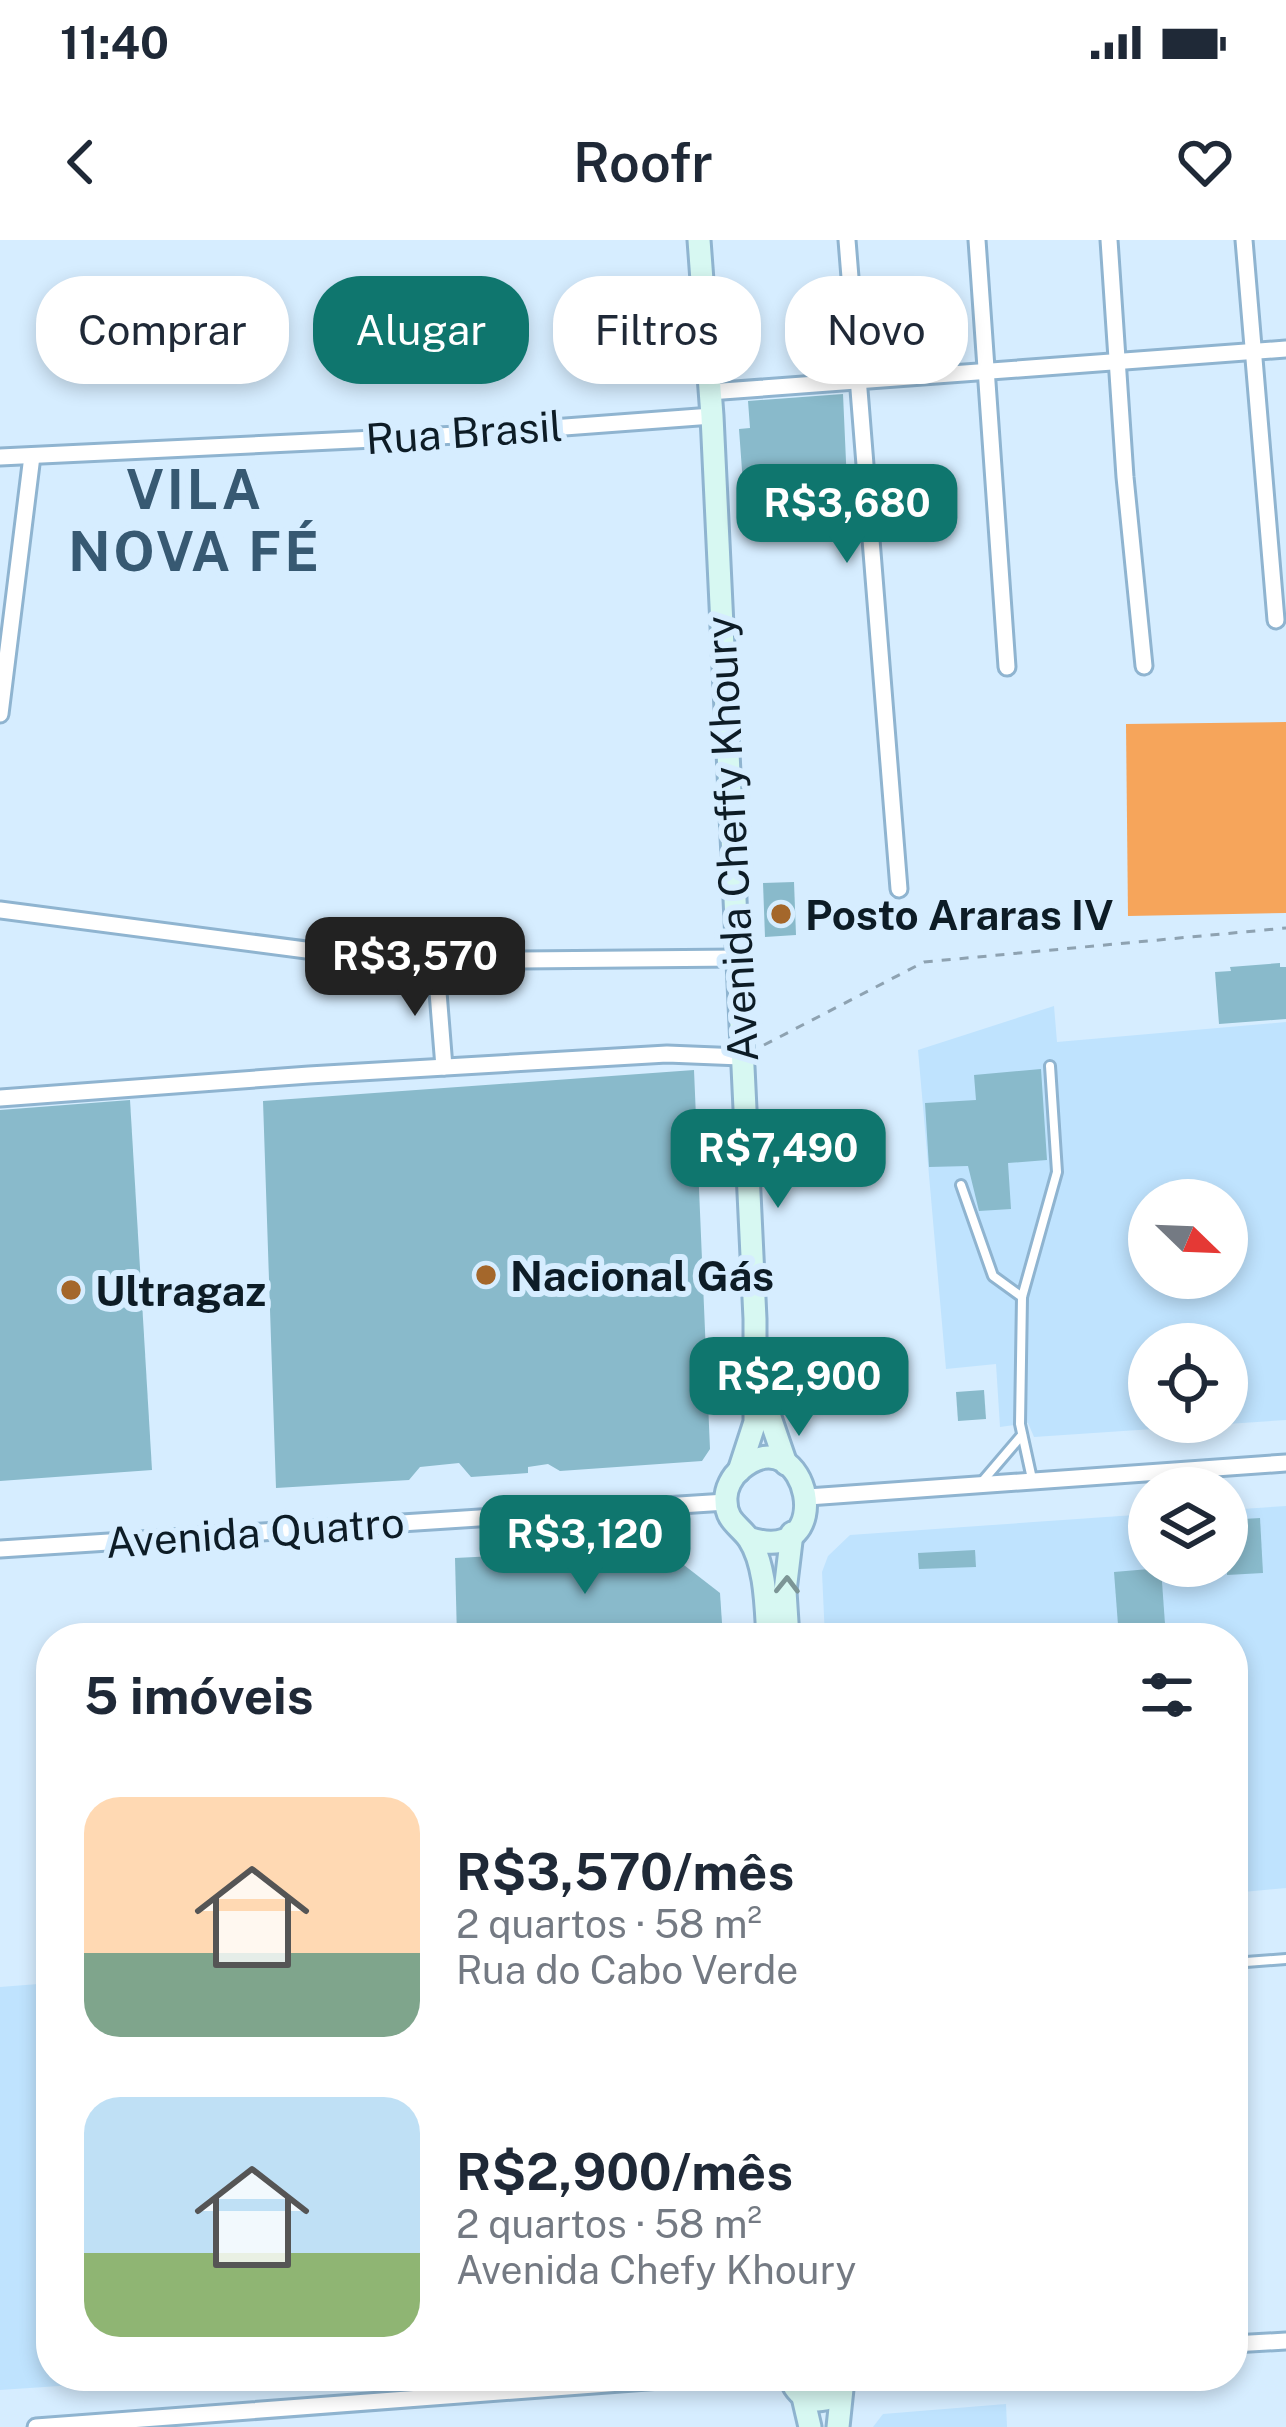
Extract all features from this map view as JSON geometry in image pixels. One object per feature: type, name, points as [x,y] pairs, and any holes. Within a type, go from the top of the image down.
[{"type":"main road","name":"Avenida Cheffy Khoury","points":[[699,240],[712,416],[757,1367]]},
{"type":"main road","points":[[757,1367],[772,1430],[786,1464],[797,1473],[808,1497],[807,1511],[792,1533],[785,1591],[787,1623]]},
{"type":"main road","points":[[757,1367],[755,1422],[726,1502],[736,1529],[748,1538],[771,1542],[792,1533]]},
{"type":"main road","points":[[739,1471],[760,1460],[786,1464]]},
{"type":"main road","points":[[748,1538],[763,1584],[767,1623]]},
{"type":"main road","points":[[796,2391],[824,2401],[835,2391]]},
{"type":"main road","points":[[838,2427],[843,2391]]},
{"type":"main road","points":[[803,2397],[810,2427]]},
{"type":"street","points":[[847,240],[850,276]]},
{"type":"street","points":[[977,240],[1007,668]]},
{"type":"street","points":[[1108,240],[1144,666]]},
{"type":"street","points":[[1244,240],[1276,620]]},
{"type":"street","points":[[968,373],[1286,350]]},
{"type":"street","points":[[709,392],[827,384]]},
{"type":"street","points":[[857,384],[899,889]]},
{"type":"street","name":"Rua Brasil","points":[[0,457],[458,435],[712,416]]},
{"type":"street","points":[[0,715],[32,456]]},
{"type":"street","points":[[0,910],[436,967],[521,960],[738,958]]},
{"type":"street","points":[[436,967],[444,1067]]},
{"type":"street","points":[[0,1098],[667,1054],[741,1057]]},
{"type":"street","points":[[808,1497],[1286,1463]]},
{"type":"street","name":"Avenida Quatro","points":[[0,1549],[726,1502]]},
{"type":"street","points":[[1248,2343],[1286,2341]]},
{"type":"street","points":[[36,2427],[515,2391]]},
{"type":"lane","points":[[1033,1480],[1022,1435],[1022,1297],[1057,1172],[1050,1066]]},
{"type":"lane","points":[[961,1185],[993,1276],[1022,1297]]},
{"type":"lane","points":[[980,1484],[1022,1435]]},
{"type":"lane","points":[[1248,1962],[1286,1959]]},
{"type":"path","points":[[741,1057],[924,962],[1286,928]]},
{"type":"shaded area","points":[[1286,722],[1286,913],[1128,916],[1126,724]]},
{"type":"shaded area","points":[[1054,1006],[1057,1042],[1286,1022],[1286,1420],[1248,1423],[1248,1323],[1128,1323],[1128,1431],[1034,1437],[1028,1423],[1000,1427],[996,1364],[946,1369],[918,1050]]},
{"type":"shaded area","points":[[1286,1506],[1286,1888],[1248,1892],[1248,1623],[824,1623],[822,1572],[828,1556],[850,1535],[1128,1515],[1128,1587],[1248,1587],[1248,1509]]},
{"type":"shaded area","points":[[36,1984],[36,2388],[0,2390],[0,1987]]},
{"type":"shaded area","points":[[1006,2404],[1007,2427],[873,2427],[883,2414]]},
{"type":"building","points":[[843,394],[847,484],[823,486],[823,478],[743,484],[739,429],[750,428],[748,401]]},
{"type":"building","points":[[794,882],[796,935],[765,937],[763,883]]},
{"type":"building","points":[[1280,963],[1286,967],[1286,1019],[1219,1024],[1215,972]]},
{"type":"building","points":[[1041,1069],[1047,1160],[1008,1163],[1011,1209],[979,1211],[968,1166],[929,1167],[925,1103],[976,1100],[974,1075]]},
{"type":"building","name":"Nacional Gás","points":[[694,1070],[710,1449],[702,1461],[560,1471],[548,1464],[528,1467],[528,1473],[471,1477],[459,1463],[420,1467],[409,1480],[276,1488],[263,1101]]},
{"type":"building","name":"Ultragaz","points":[[130,1100],[152,1470],[0,1481],[0,1110]]},
{"type":"building","points":[[984,1390],[986,1419],[958,1421],[956,1392]]},
{"type":"building","points":[[1260,1518],[1263,1573],[1248,1574],[1248,1519]]},
{"type":"building","points":[[662,1548],[720,1593],[722,1623],[457,1623],[455,1558]]},
{"type":"building","points":[[975,1550],[976,1567],[919,1569],[918,1553]]},
{"type":"building","points":[[1128,1571],[1128,1587],[1162,1587],[1165,1623],[1118,1623],[1114,1572]]},
{"type":"place","name":"Posto Araras IV","points":[[781,914]]},
{"type":"place","name":"Nacional Gás","points":[[486,1275]]},
{"type":"place","name":"Ultragaz","points":[[71,1290]]},
{"type":"district","name":"VILA NOVA FÉ","points":[[195,520]]}]
